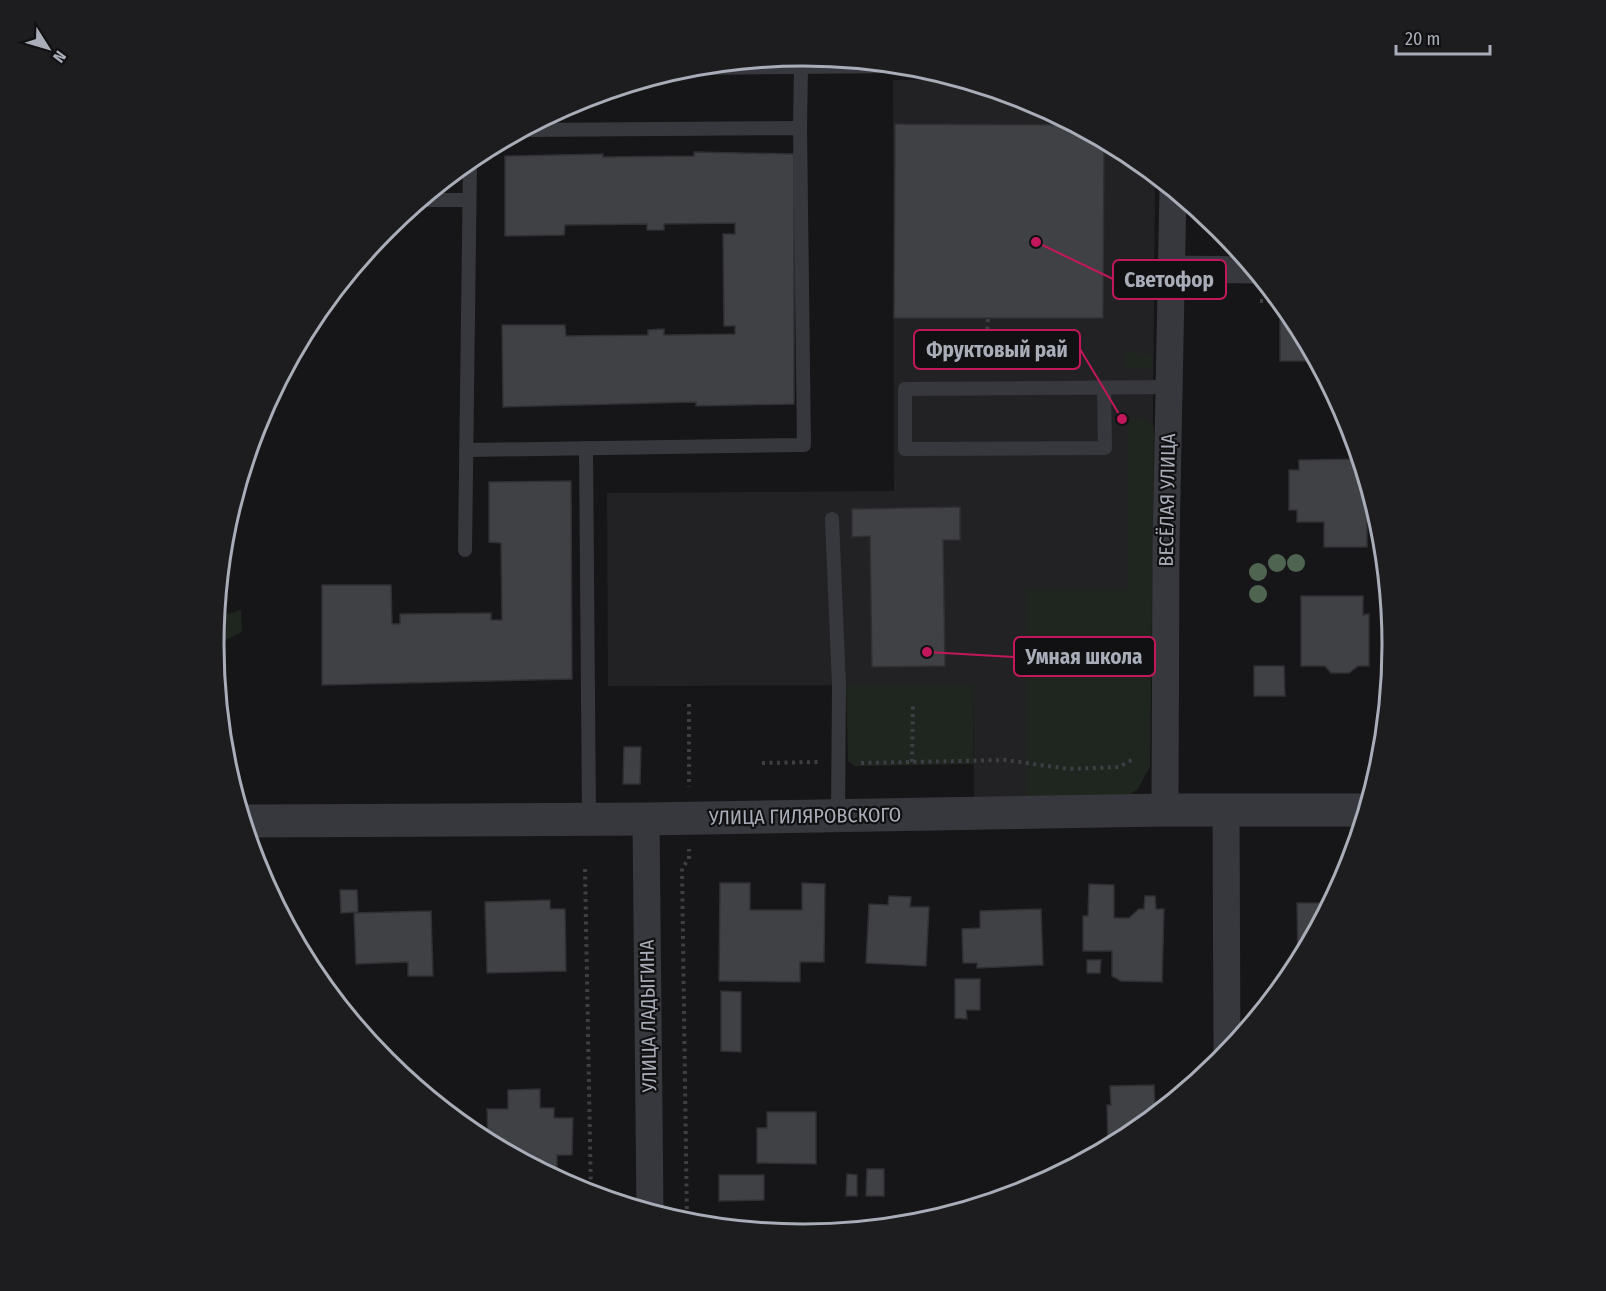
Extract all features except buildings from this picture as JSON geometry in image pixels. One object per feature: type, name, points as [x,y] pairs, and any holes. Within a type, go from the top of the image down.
[{"type":"street","name":"ВЕСЁЛАЯ УЛИЦА","points":[[1165,810],[1168,387],[1173,200]]},
{"type":"street","points":[[1172,269],[1245,270]]},
{"type":"street","name":"УЛИЦА ГИЛЯРОВСКОГО","points":[[251,821],[646,819],[1165,810],[1226,812],[1359,810]]},
{"type":"street","points":[[1226,812],[1227,1041]]},
{"type":"street","name":"УЛИЦА ЛАДЫГИНА","points":[[646,819],[650,1204]]},
{"type":"lane","points":[[762,67],[831,67]]},
{"type":"lane","points":[[466,450],[804,445],[801,67]]},
{"type":"lane","points":[[540,130],[800,128]]},
{"type":"lane","points":[[465,550],[470,172]]},
{"type":"lane","points":[[433,200],[469,200]]},
{"type":"lane","points":[[1104,388],[1105,448],[905,449],[905,389],[1168,387]]},
{"type":"lane","points":[[586,448],[588,819]]},
{"type":"lane","points":[[832,519],[839,686],[838,816]]},
{"type":"path","points":[[985,369],[988,318]]},
{"type":"path","points":[[912,762],[913,703]]},
{"type":"path","points":[[689,704],[689,795]]},
{"type":"path","points":[[851,763],[1005,760],[1069,769],[1119,767],[1167,738]]},
{"type":"path","points":[[762,763],[819,762]]},
{"type":"path","points":[[687,1213],[682,868],[689,859]]},
{"type":"path","points":[[585,869],[591,1185]]},
{"type":"shaded area","points":[[893,80],[928,80],[1025,110],[1093,144],[1155,185],[1150,766],[1138,789],[1128,796],[974,798],[973,685],[608,686],[607,493],[894,491]]},
{"type":"shaded area","points":[[1125,351],[1153,356],[1153,368],[1125,368]]},
{"type":"shaded area","points":[[1127,419],[1144,419],[1154,427],[1150,766],[1138,789],[1128,796],[1027,796],[1026,590],[1127,589]]},
{"type":"shaded area","points":[[241,610],[242,632],[224,641],[225,615]]},
{"type":"shaded area","points":[[846,685],[973,685],[973,764],[855,766],[848,761]]},
{"type":"place","name":"Светофор","points":[[1036,242]]},
{"type":"place","name":"Фруктовый рай","points":[[1122,419]]},
{"type":"place","name":"Умная школа","points":[[927,652]]}]
